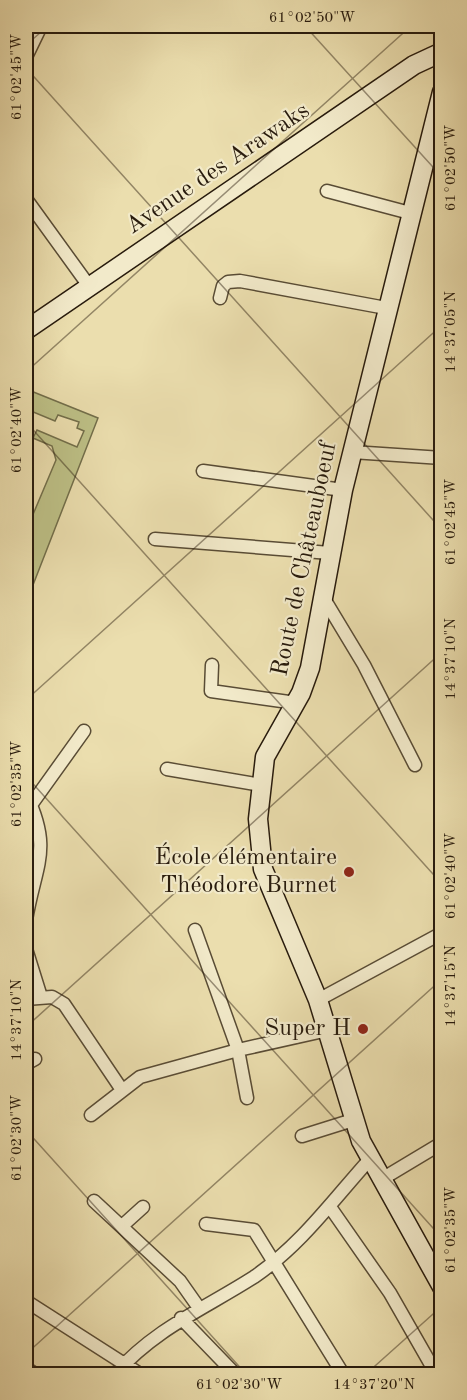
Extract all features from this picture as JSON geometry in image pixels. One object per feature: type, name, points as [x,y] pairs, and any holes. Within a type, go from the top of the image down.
[{"type":"main road","name":"Avenue des Arawaks","points":[[27,326],[436,57]]},
{"type":"main road","name":"Route de Châteauboeuf","points":[[441,92],[343,490],[310,668],[296,703],[266,757],[258,819],[263,869],[318,1000],[353,1120],[370,1159],[441,1287]]},
{"type":"street","points":[[26,57],[41,26]]},
{"type":"street","points":[[327,191],[410,213]]},
{"type":"street","points":[[26,199],[88,286]]},
{"type":"street","points":[[220,298],[223,286],[228,282],[240,281],[386,308]]},
{"type":"street","points":[[352,452],[441,458]]},
{"type":"street","points":[[203,471],[343,490]]},
{"type":"street","points":[[155,539],[330,553]]},
{"type":"street","points":[[322,596],[364,665],[415,765]]},
{"type":"street","points":[[212,665],[211,691],[296,703]]},
{"type":"street","points":[[26,920],[28,893],[42,848],[40,834],[28,800],[84,731]]},
{"type":"street","points":[[167,769],[261,785]]},
{"type":"street","points":[[195,930],[238,1050],[247,1098]]},
{"type":"street","points":[[318,1000],[441,933]]},
{"type":"street","points":[[26,949],[41,997]]},
{"type":"street","points":[[26,999],[52,997],[64,1004],[122,1090]]},
{"type":"street","points":[[91,1115],[140,1077],[238,1050],[328,1030]]},
{"type":"street","points":[[302,1136],[353,1120]]},
{"type":"street","points":[[382,1179],[441,1143]]},
{"type":"street","points":[[115,1374],[142,1346],[181,1318],[255,1276],[308,1233],[370,1159]]},
{"type":"street","points":[[94,1201],[180,1281],[199,1308]]},
{"type":"street","points":[[122,1226],[143,1207]]},
{"type":"street","points":[[330,1207],[390,1293],[434,1374]]},
{"type":"street","points":[[206,1224],[254,1230],[343,1374]]},
{"type":"street","points":[[26,1301],[140,1374]]},
{"type":"street","points":[[181,1318],[235,1374]]},
{"type":"street","points":[[26,1368],[35,1374]]},
{"type":"green space","points":[[26,389],[98,418],[26,603],[26,531],[56,460],[52,446],[33,438],[37,430],[77,447],[84,431],[77,428],[79,422],[58,415],[55,421],[26,409]]},
{"type":"place","name":"École élémentaire Théodore Burnet","points":[[349,872]]},
{"type":"place","name":"Super H","points":[[363,1029]]}]
